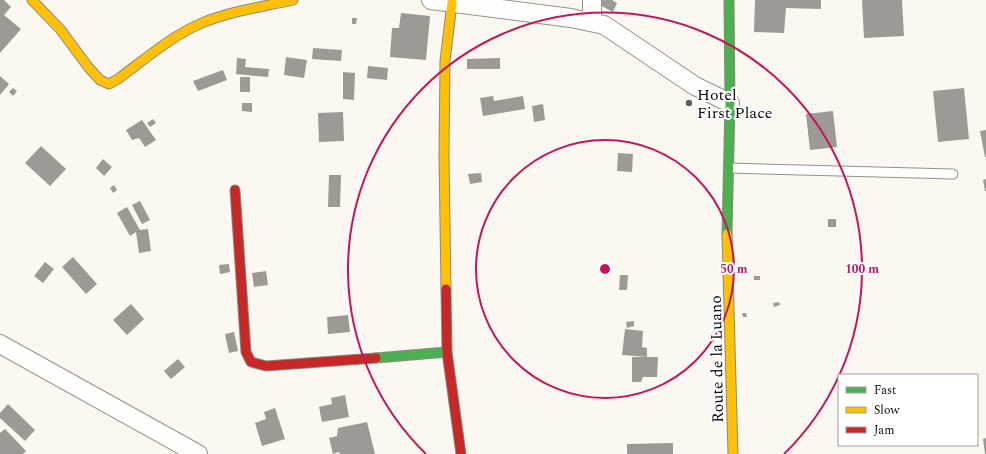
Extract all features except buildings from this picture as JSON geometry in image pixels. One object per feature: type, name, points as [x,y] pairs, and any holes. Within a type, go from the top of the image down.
[{"type":"street","points":[[32,0],[63,32],[102,82],[107,84],[118,79],[170,41],[200,24],[227,14],[294,0]]},
{"type":"street","points":[[592,0],[592,22]]},
{"type":"street","name":"Route de la Luano","points":[[729,0],[730,103],[727,226],[733,454]]},
{"type":"street","points":[[461,454],[447,352],[444,155],[445,61],[441,1],[592,22],[604,25],[696,86],[730,103]]},
{"type":"street","points":[[235,190],[246,352],[251,362],[266,366],[447,352]]},
{"type":"street","points":[[0,344],[198,454]]},
{"type":"lane","points":[[728,168],[953,174]]},
{"type":"traffic: fast","points":[[727,234],[730,103],[729,0]]},
{"type":"traffic: fast","points":[[376,358],[447,352]]},
{"type":"traffic: slow","points":[[32,0],[60,29],[89,68],[100,80],[109,84],[169,41],[191,28],[235,12],[293,0]]},
{"type":"traffic: slow","points":[[446,289],[444,155],[445,61],[452,3]]},
{"type":"traffic: slow","points":[[727,234],[733,454]]},
{"type":"traffic: jam","points":[[235,190],[246,352],[251,362],[266,366],[376,358]]},
{"type":"traffic: jam","points":[[446,289],[447,352],[461,454]]},
{"type":"place","name":"Hotel First Place","points":[[689,103]]}]
